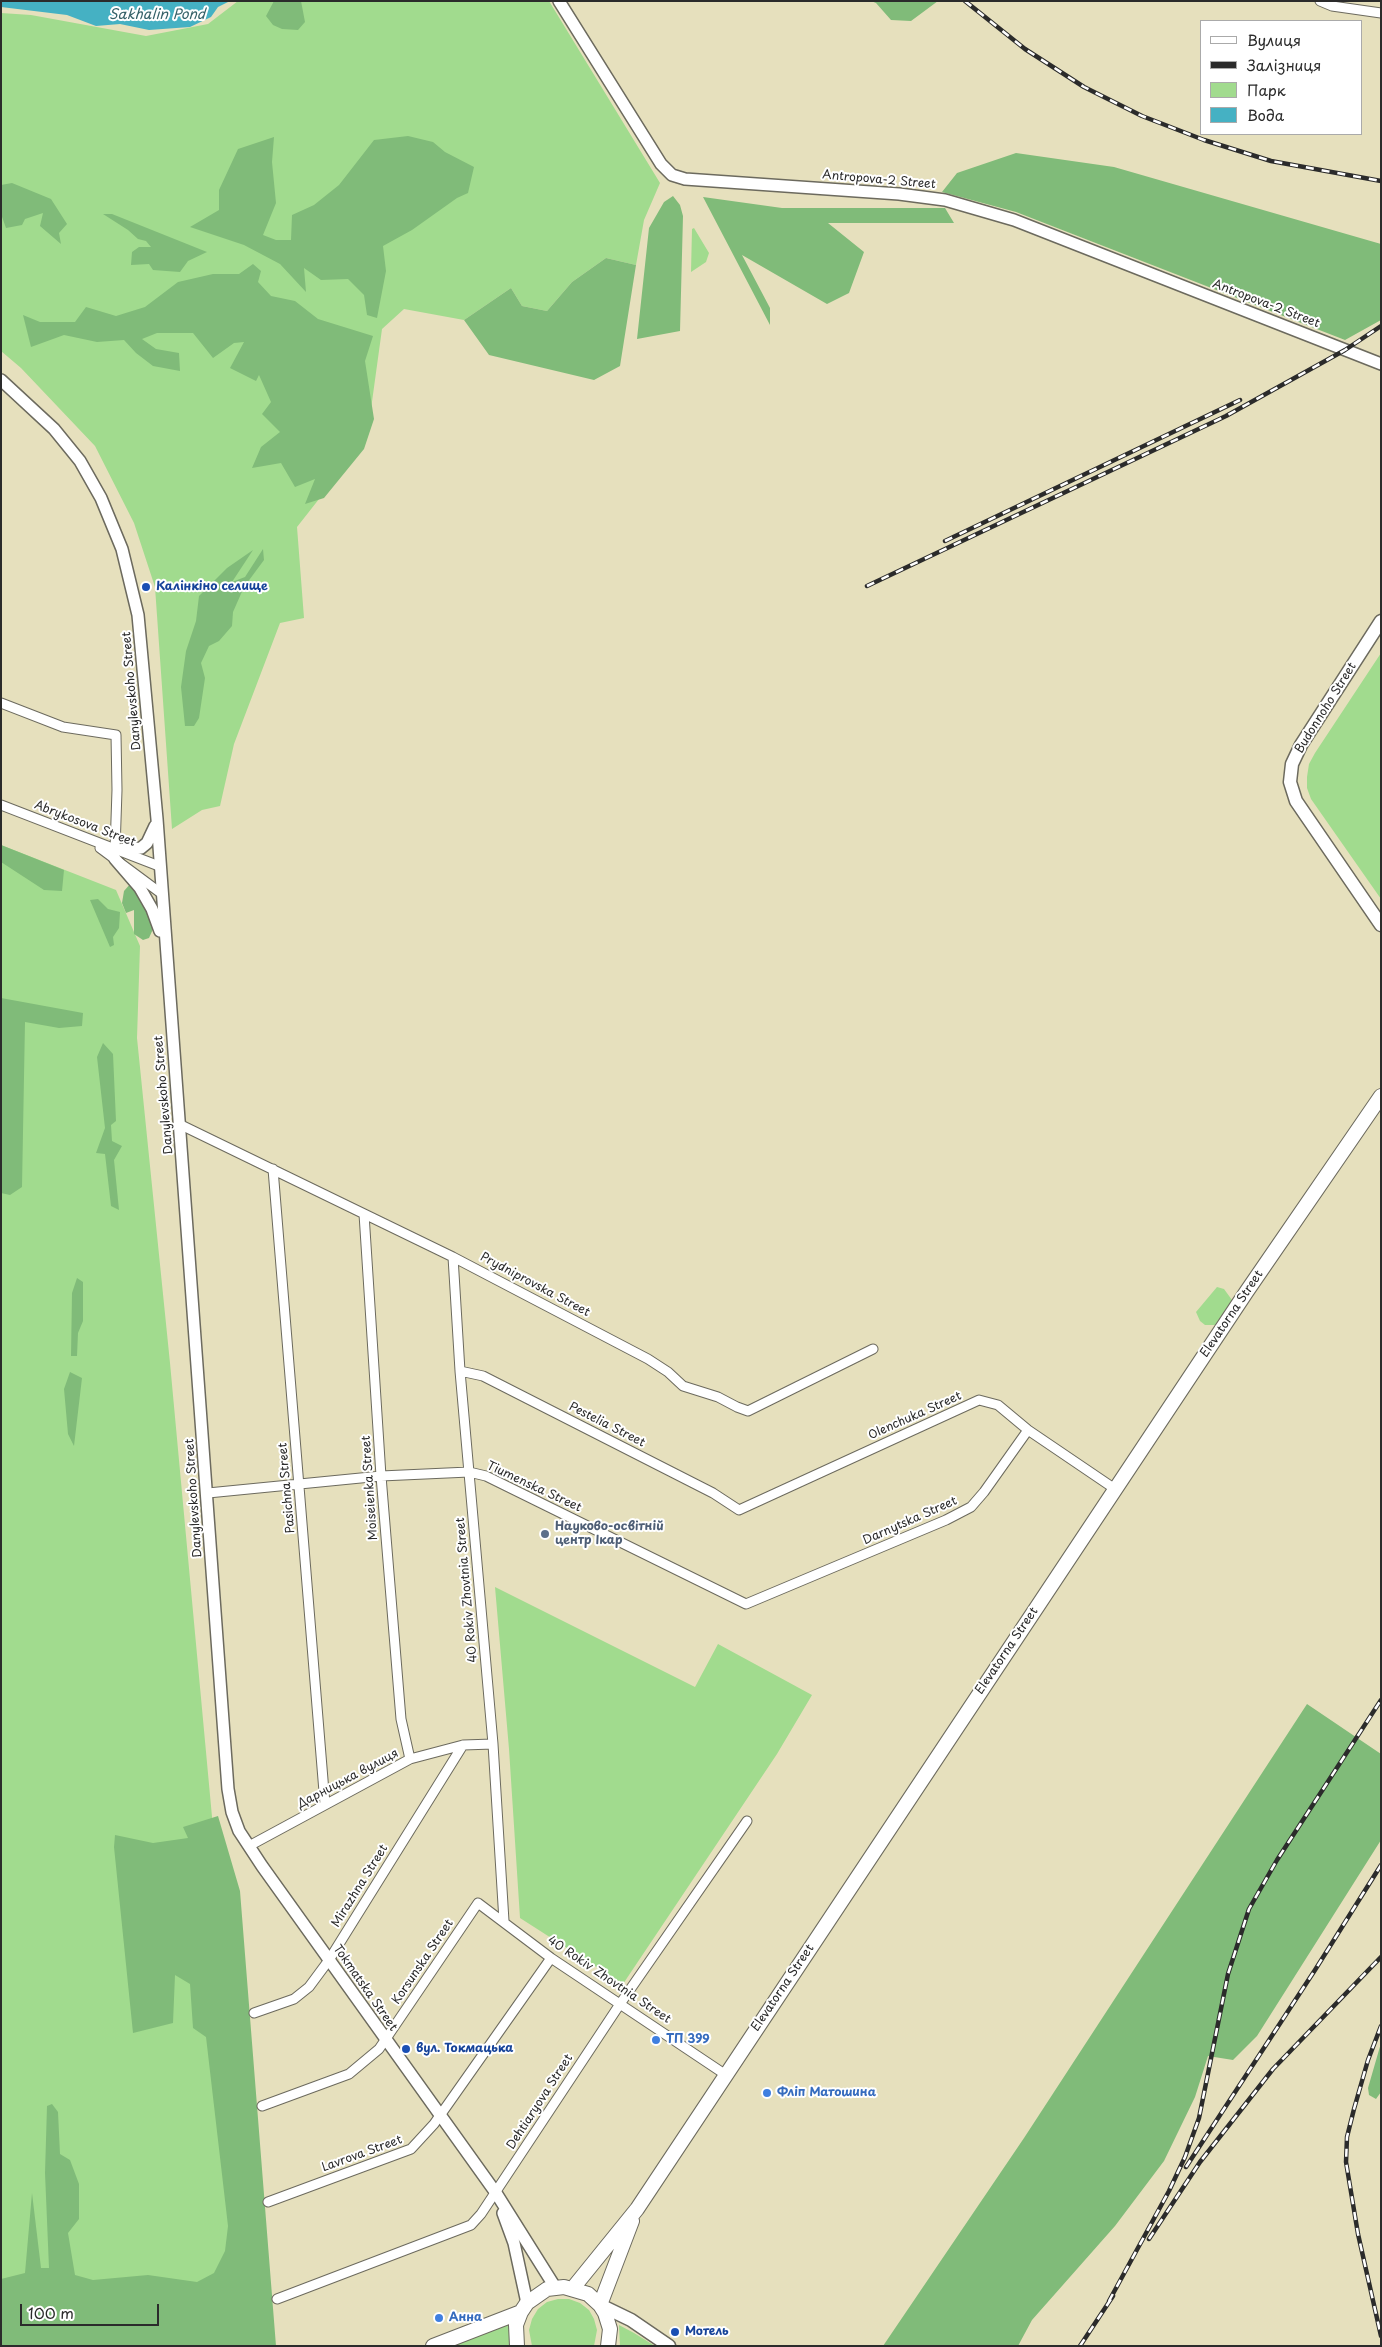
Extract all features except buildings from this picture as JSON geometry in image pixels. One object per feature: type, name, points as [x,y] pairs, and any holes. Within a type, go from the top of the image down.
[{"type":"main road","name":"Budonnoho Street","points":[[1381,621],[1301,745],[1292,764],[1290,782],[1296,801],[1381,925]]},
{"type":"main road","name":"Elevatorna Street","points":[[573,2288],[637,2209],[1291,1224],[1381,1096]]},
{"type":"main road","name":"Elevatorna Street","points":[[600,2305],[637,2209]]},
{"type":"main road","points":[[433,2346],[524,2307],[539,2293],[555,2287],[573,2288],[588,2294],[600,2305],[605,2313],[610,2329],[608,2346]]},
{"type":"main road","points":[[600,2305],[630,2320],[669,2346]]},
{"type":"main road","points":[[517,2346],[516,2330],[524,2307]]},
{"type":"street","name":"Antropova-2 Street","points":[[559,1],[661,164],[672,175],[685,179],[899,194],[945,200],[1014,220],[1381,364]]},
{"type":"street","points":[[1320,1],[1332,6],[1381,13]]},
{"type":"street","name":"Danylevskoho Street","points":[[1,380],[54,429],[80,462],[101,498],[122,549],[133,591],[142,643],[157,819],[165,946],[181,1125],[228,1789],[232,1812],[239,1830],[249,1846]]},
{"type":"street","points":[[1,703],[62,727],[116,735],[115,855],[140,888],[152,909],[165,946]]},
{"type":"street","name":"Abrykosova Street","points":[[1,805],[83,838],[115,855],[160,866]]},
{"type":"street","points":[[115,855],[141,848],[152,835],[157,819]]},
{"type":"street","points":[[115,855],[162,894]]},
{"type":"street","name":"Prydniprovska Street","points":[[181,1125],[453,1257],[648,1358],[683,1386],[748,1411],[873,1349]]},
{"type":"street","name":"Pasichna Street","points":[[272,1169],[326,1804]]},
{"type":"street","name":"Moiseienka Street","points":[[364,1214],[381,1476],[401,1719],[410,1759]]},
{"type":"street","name":"40 Rokiv Zhovtnia Street","points":[[453,1257],[460,1371],[493,1744],[504,1921]]},
{"type":"street","name":"Pestelia Street","points":[[460,1371],[483,1376],[713,1493],[739,1510]]},
{"type":"street","name":"Olenchuka Street","points":[[739,1510],[979,1400],[998,1406],[1028,1430],[1115,1489]]},
{"type":"street","name":"Darnytska Street","points":[[770,1594],[946,1520],[971,1506],[984,1492],[1028,1430]]},
{"type":"street","name":"Tiumenska Street","points":[[208,1493],[381,1476],[469,1472],[486,1476],[746,1604],[770,1594]]},
{"type":"street","name":"Дарницька вулиця","points":[[249,1846],[410,1759],[463,1745],[493,1744]]},
{"type":"street","name":"Mirazhna Street","points":[[254,2013],[294,1999],[310,1987],[329,1960],[463,1745]]},
{"type":"street","name":"Dehtiaryova Street","points":[[277,2299],[471,2225],[496,2193],[620,2004],[747,1820]]},
{"type":"street","name":"Tokmatska Street","points":[[249,1846],[385,2040],[496,2193],[555,2287]]},
{"type":"street","name":"40 Rokiv Zhovtnia Street","points":[[478,1903],[551,1958],[726,2075]]},
{"type":"street","name":"Korsunska Street","points":[[262,2106],[349,2074],[379,2049],[478,1903]]},
{"type":"street","name":"Lavrova Street","points":[[268,2202],[411,2149],[440,2116],[551,1958]]},
{"type":"street","name":"Tokmatska Street","points":[[496,2193],[514,2244],[524,2307]]},
{"type":"green space","points":[[238,1],[549,1],[660,183],[644,220],[636,265],[606,258],[572,282],[547,311],[522,306],[511,288],[464,320],[404,309],[382,329],[367,438],[297,527],[304,618],[280,623],[234,744],[220,806],[202,810],[172,829],[155,587],[134,523],[95,446],[21,368],[1,351],[1,13],[31,15],[146,36],[208,24]]},
{"type":"green space","points":[[274,1],[301,1],[305,22],[298,30],[282,29],[273,25],[266,16]]},
{"type":"green space","points":[[871,1],[938,1],[911,21],[891,20],[876,3]]},
{"type":"green space","points":[[408,136],[433,142],[445,152],[474,167],[468,193],[457,198],[412,230],[383,246],[386,271],[377,318],[367,315],[364,295],[348,279],[321,280],[304,268],[306,292],[280,264],[244,245],[190,227],[219,210],[219,190],[238,149],[274,137],[272,162],[276,203],[263,235],[276,240],[291,240],[292,215],[314,205],[339,185],[374,140]]},
{"type":"green space","points":[[1016,153],[1114,167],[1381,244],[1381,320],[1345,340],[1016,212],[942,192],[957,173]]},
{"type":"green space","points":[[12,183],[51,199],[67,224],[59,233],[61,244],[40,226],[43,213],[25,219],[22,225],[6,228],[1,214],[1,185]]},
{"type":"green space","points":[[673,196],[680,205],[683,216],[680,331],[637,339],[649,228],[664,202]]},
{"type":"green space","points":[[703,197],[782,208],[945,208],[954,223],[828,223],[864,252],[849,293],[827,304],[742,255],[770,308],[770,325]]},
{"type":"green space","points":[[103,214],[112,214],[207,252],[188,261],[180,272],[153,270],[149,264],[131,265],[132,252],[139,247],[151,247],[146,241],[138,239],[128,230]]},
{"type":"green space","points":[[694,228],[709,253],[706,262],[691,272],[692,229]]},
{"type":"green space","points":[[606,258],[636,265],[620,366],[594,380],[489,355],[464,320],[511,288],[522,306],[547,311],[572,282]]},
{"type":"green space","points":[[253,264],[261,271],[258,282],[271,296],[295,301],[318,319],[373,336],[365,361],[374,419],[364,449],[324,498],[305,504],[315,479],[295,487],[281,463],[252,468],[261,447],[280,432],[262,414],[271,402],[259,375],[256,381],[230,368],[244,342],[234,343],[213,358],[193,333],[157,333],[142,339],[156,349],[179,353],[180,371],[153,366],[136,353],[124,340],[97,342],[64,335],[31,347],[23,315],[40,322],[75,322],[86,307],[116,316],[145,307],[178,282],[213,274],[239,274]]},
{"type":"green space","points":[[263,549],[264,560],[244,587],[233,612],[232,626],[219,641],[209,646],[201,663],[205,678],[199,718],[194,726],[185,726],[181,687],[186,651],[196,621],[199,596],[227,568],[253,550],[232,582],[245,577]]},
{"type":"green space","points":[[1381,653],[1381,899],[1311,799],[1307,788],[1307,777],[1309,764],[1315,753]]},
{"type":"green space","points":[[1,845],[116,890],[140,946],[137,1038],[170,1363],[261,2346],[1,2346]]},
{"type":"green space","points":[[1,845],[64,870],[62,891],[44,890],[1,862]]},
{"type":"green space","points":[[131,883],[148,911],[153,929],[149,938],[143,940],[134,934],[134,910],[126,913],[122,903],[124,891]]},
{"type":"green space","points":[[98,899],[108,909],[120,912],[119,928],[113,937],[114,945],[110,947],[90,900]]},
{"type":"green space","points":[[1,998],[83,1013],[82,1026],[59,1028],[25,1022],[22,1187],[10,1195],[1,1193]]},
{"type":"green space","points":[[103,1043],[113,1054],[116,1121],[111,1125],[112,1141],[122,1146],[114,1160],[119,1210],[111,1206],[105,1154],[96,1153],[105,1128],[97,1057]]},
{"type":"green space","points":[[77,1278],[83,1282],[83,1321],[78,1333],[77,1356],[71,1356],[72,1293]]},
{"type":"green space","points":[[1217,1287],[1224,1289],[1232,1300],[1215,1325],[1205,1325],[1200,1321],[1196,1312]]},
{"type":"green space","points":[[70,1372],[82,1378],[74,1446],[68,1434],[64,1389]]},
{"type":"green space","points":[[495,1587],[695,1687],[718,1644],[812,1695],[777,1754],[623,1984],[520,1918],[509,1749]]},
{"type":"green space","points":[[1307,1704],[1381,1754],[1381,1840],[1257,2036],[1233,2060],[1208,2056],[1195,2097],[1164,2161],[1115,2226],[1032,2320],[1018,2346],[883,2346],[1024,2138]]},
{"type":"green space","points":[[218,1816],[240,1891],[276,2346],[1,2346],[1,2279],[25,2273],[32,2193],[41,2268],[49,2268],[45,2173],[47,2106],[52,2104],[58,2112],[60,2154],[70,2160],[79,2184],[79,2219],[68,2233],[75,2275],[93,2280],[148,2275],[197,2282],[214,2273],[225,2251],[228,2226],[206,2037],[193,2028],[190,1984],[175,1975],[173,2023],[133,2033],[114,1847],[115,1835],[153,1843],[188,1838],[183,1827]]},
{"type":"green space","points":[[1381,2043],[1381,2092],[1376,2099],[1369,2095],[1368,2088]]},
{"type":"green space","points":[[569,2299],[580,2303],[589,2310],[597,2330],[594,2346],[532,2346],[529,2330],[532,2319],[538,2309],[547,2302]]},
{"type":"green space","points":[[507,2323],[510,2326],[510,2346],[447,2346]]},
{"type":"green space","points":[[619,2325],[634,2333],[655,2346],[620,2346]]},
{"type":"water","name":"Sakhalin Pond","points":[[1,1],[230,1],[218,7],[211,17],[190,27],[149,30],[120,24],[96,26],[67,15],[1,7]]},
{"type":"railway","points":[[965,1],[1025,49],[1084,87],[1142,116],[1204,140],[1271,161],[1381,181]]},
{"type":"railway","points":[[867,586],[1226,416],[1345,350],[1381,326]]},
{"type":"railway","points":[[945,541],[1240,400]]},
{"type":"railway","points":[[1109,2301],[1169,2191],[1185,2157],[1199,2118],[1228,1974],[1249,1909],[1277,1860],[1381,1700]]},
{"type":"railway","points":[[1186,2167],[1315,1970],[1381,1865]]},
{"type":"railway","points":[[1149,2239],[1200,2162],[1273,2069],[1381,1957]]},
{"type":"railway","points":[[1381,2026],[1368,2060],[1354,2109],[1347,2137],[1346,2162],[1358,2234],[1381,2336]]},
{"type":"railway","points":[[1080,2346],[1113,2296]]},
{"type":"place","name":"Калінкіно селище","points":[[146,587]]},
{"type":"place","name":"Науково-освітній центр Ікар","points":[[545,1534]]},
{"type":"place","name":"ТП 399","points":[[656,2040]]},
{"type":"place","name":"вул. Токмацька","points":[[406,2049]]},
{"type":"place","name":"Фліп Матошина","points":[[767,2093]]},
{"type":"place","name":"Анна","points":[[439,2318]]},
{"type":"place","name":"Мотель","points":[[675,2332]]}]
